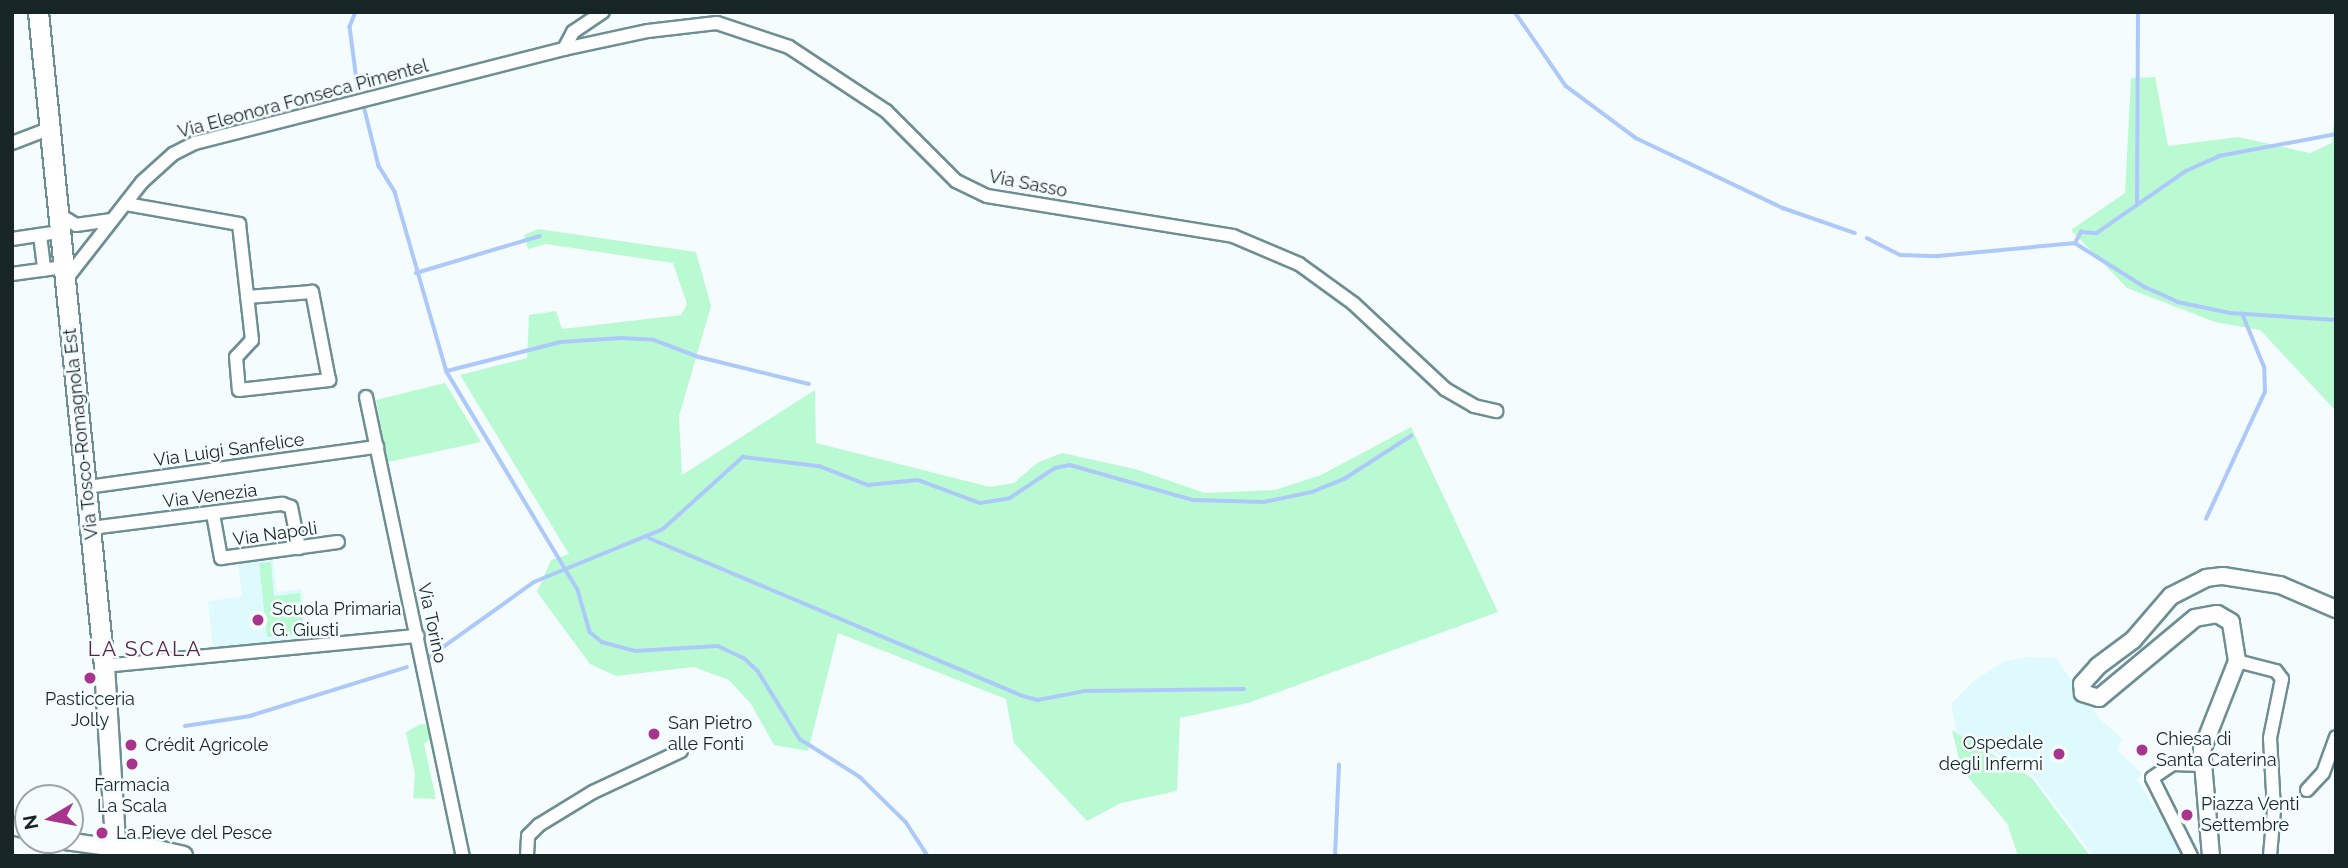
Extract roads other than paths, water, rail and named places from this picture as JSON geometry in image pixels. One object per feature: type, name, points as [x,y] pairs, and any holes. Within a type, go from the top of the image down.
[{"type":"main road","name":"Via Tosco-Romagnola Est","points":[[38,12],[58,273],[87,487],[104,666],[116,852]]},
{"type":"main road","points":[[116,852],[149,848],[183,856]]},
{"type":"street","points":[[564,49],[573,32],[604,12]]},
{"type":"street","name":"Via Sasso","points":[[564,49],[648,31],[718,23],[789,47],[886,111],[956,181],[987,196],[1022,204],[1165,224],[1233,236],[1255,245],[1299,264],[1354,304],[1460,400],[1496,411]]},
{"type":"street","name":"Via Eleonora Fonseca Pimentel","points":[[58,273],[88,246],[155,168],[195,144],[564,49]]},
{"type":"street","points":[[12,143],[49,129]]},
{"type":"street","points":[[126,204],[239,224],[247,297],[252,340],[236,357],[239,390],[329,380],[312,292],[247,297]]},
{"type":"street","points":[[12,239],[110,220]]},
{"type":"street","points":[[55,231],[81,225]]},
{"type":"street","points":[[55,231],[88,246]]},
{"type":"street","points":[[12,274],[58,273]]},
{"type":"street","name":"Via Torino","points":[[366,397],[463,856]]},
{"type":"street","name":"Via Luigi Sanfelice","points":[[87,487],[377,447]]},
{"type":"street","name":"Via Venezia","points":[[91,528],[291,507],[299,548]]},
{"type":"street","name":"Via Napoli","points":[[213,514],[221,558],[338,542]]},
{"type":"street","points":[[2211,856],[2201,765],[2206,730],[2237,661],[2231,622],[2225,616],[2207,614],[2184,625],[2099,698],[2083,694],[2087,676],[2133,640],[2171,596],[2206,578],[2223,576],[2280,585],[2336,609]]},
{"type":"street","points":[[104,666],[418,636]]},
{"type":"street","points":[[2237,661],[2276,671],[2283,679],[2270,738],[2274,810],[2270,856]]},
{"type":"street","points":[[2307,790],[2323,773],[2336,737]]},
{"type":"street","points":[[527,856],[527,836],[539,825],[593,792],[681,751]]},
{"type":"street","points":[[2191,856],[2152,778],[2173,764],[2201,765]]},
{"type":"street","points":[[84,845],[116,852]]},
{"type":"waterway","points":[[356,12],[350,27],[358,88]]},
{"type":"waterway","points":[[1515,12],[1566,86],[1636,138],[1783,208],[1855,233]]},
{"type":"waterway","points":[[2137,203],[2138,12]]},
{"type":"waterway","points":[[365,110],[379,166],[395,192],[447,372],[578,590],[590,632],[602,642],[635,651],[718,646],[744,658],[758,671],[800,739],[860,777],[906,822],[928,856]]},
{"type":"waterway","points":[[1867,238],[1900,255],[1938,256],[2075,243],[2081,232],[2097,233],[2186,171],[2219,156],[2336,134]]},
{"type":"waterway","points":[[416,273],[540,236]]},
{"type":"waterway","points":[[2075,243],[2145,287],[2178,302],[2230,313],[2336,320]]},
{"type":"waterway","points":[[2206,519],[2265,392],[2264,367],[2242,314]]},
{"type":"waterway","points":[[447,371],[561,342],[621,338],[654,340],[699,357],[809,384]]},
{"type":"waterway","points":[[428,658],[534,582],[663,529],[743,457],[819,466],[868,485],[918,480],[980,503],[1010,498],[1055,468],[1070,465],[1193,500],[1264,502],[1312,492],[1344,479],[1411,436]]},
{"type":"waterway","points":[[649,538],[1020,695],[1038,700],[1085,691],[1244,689]]},
{"type":"waterway","points":[[185,726],[250,716],[407,667]]},
{"type":"waterway","points":[[1335,856],[1339,765]]},
{"type":"place","name":"Scuola Primaria G. Giusti","points":[[258,620]]},
{"type":"place","name":"Pasticceria Jolly","points":[[90,678]]},
{"type":"place","name":"San Pietro alle Fonti","points":[[654,734]]},
{"type":"place","name":"Crédit Agricole","points":[[131,745]]},
{"type":"place","name":"Chiesa di Santa Caterina","points":[[2142,750]]},
{"type":"place","name":"Ospedale degli Infermi","points":[[2059,754]]},
{"type":"place","name":"Farmacia La Scala","points":[[132,764]]},
{"type":"place","name":"Piazza Venti Settembre","points":[[2187,815]]},
{"type":"place","name":"La Pieve del Pesce","points":[[102,833]]},
{"type":"district","name":"LA SCALA","points":[[145,649]]}]
